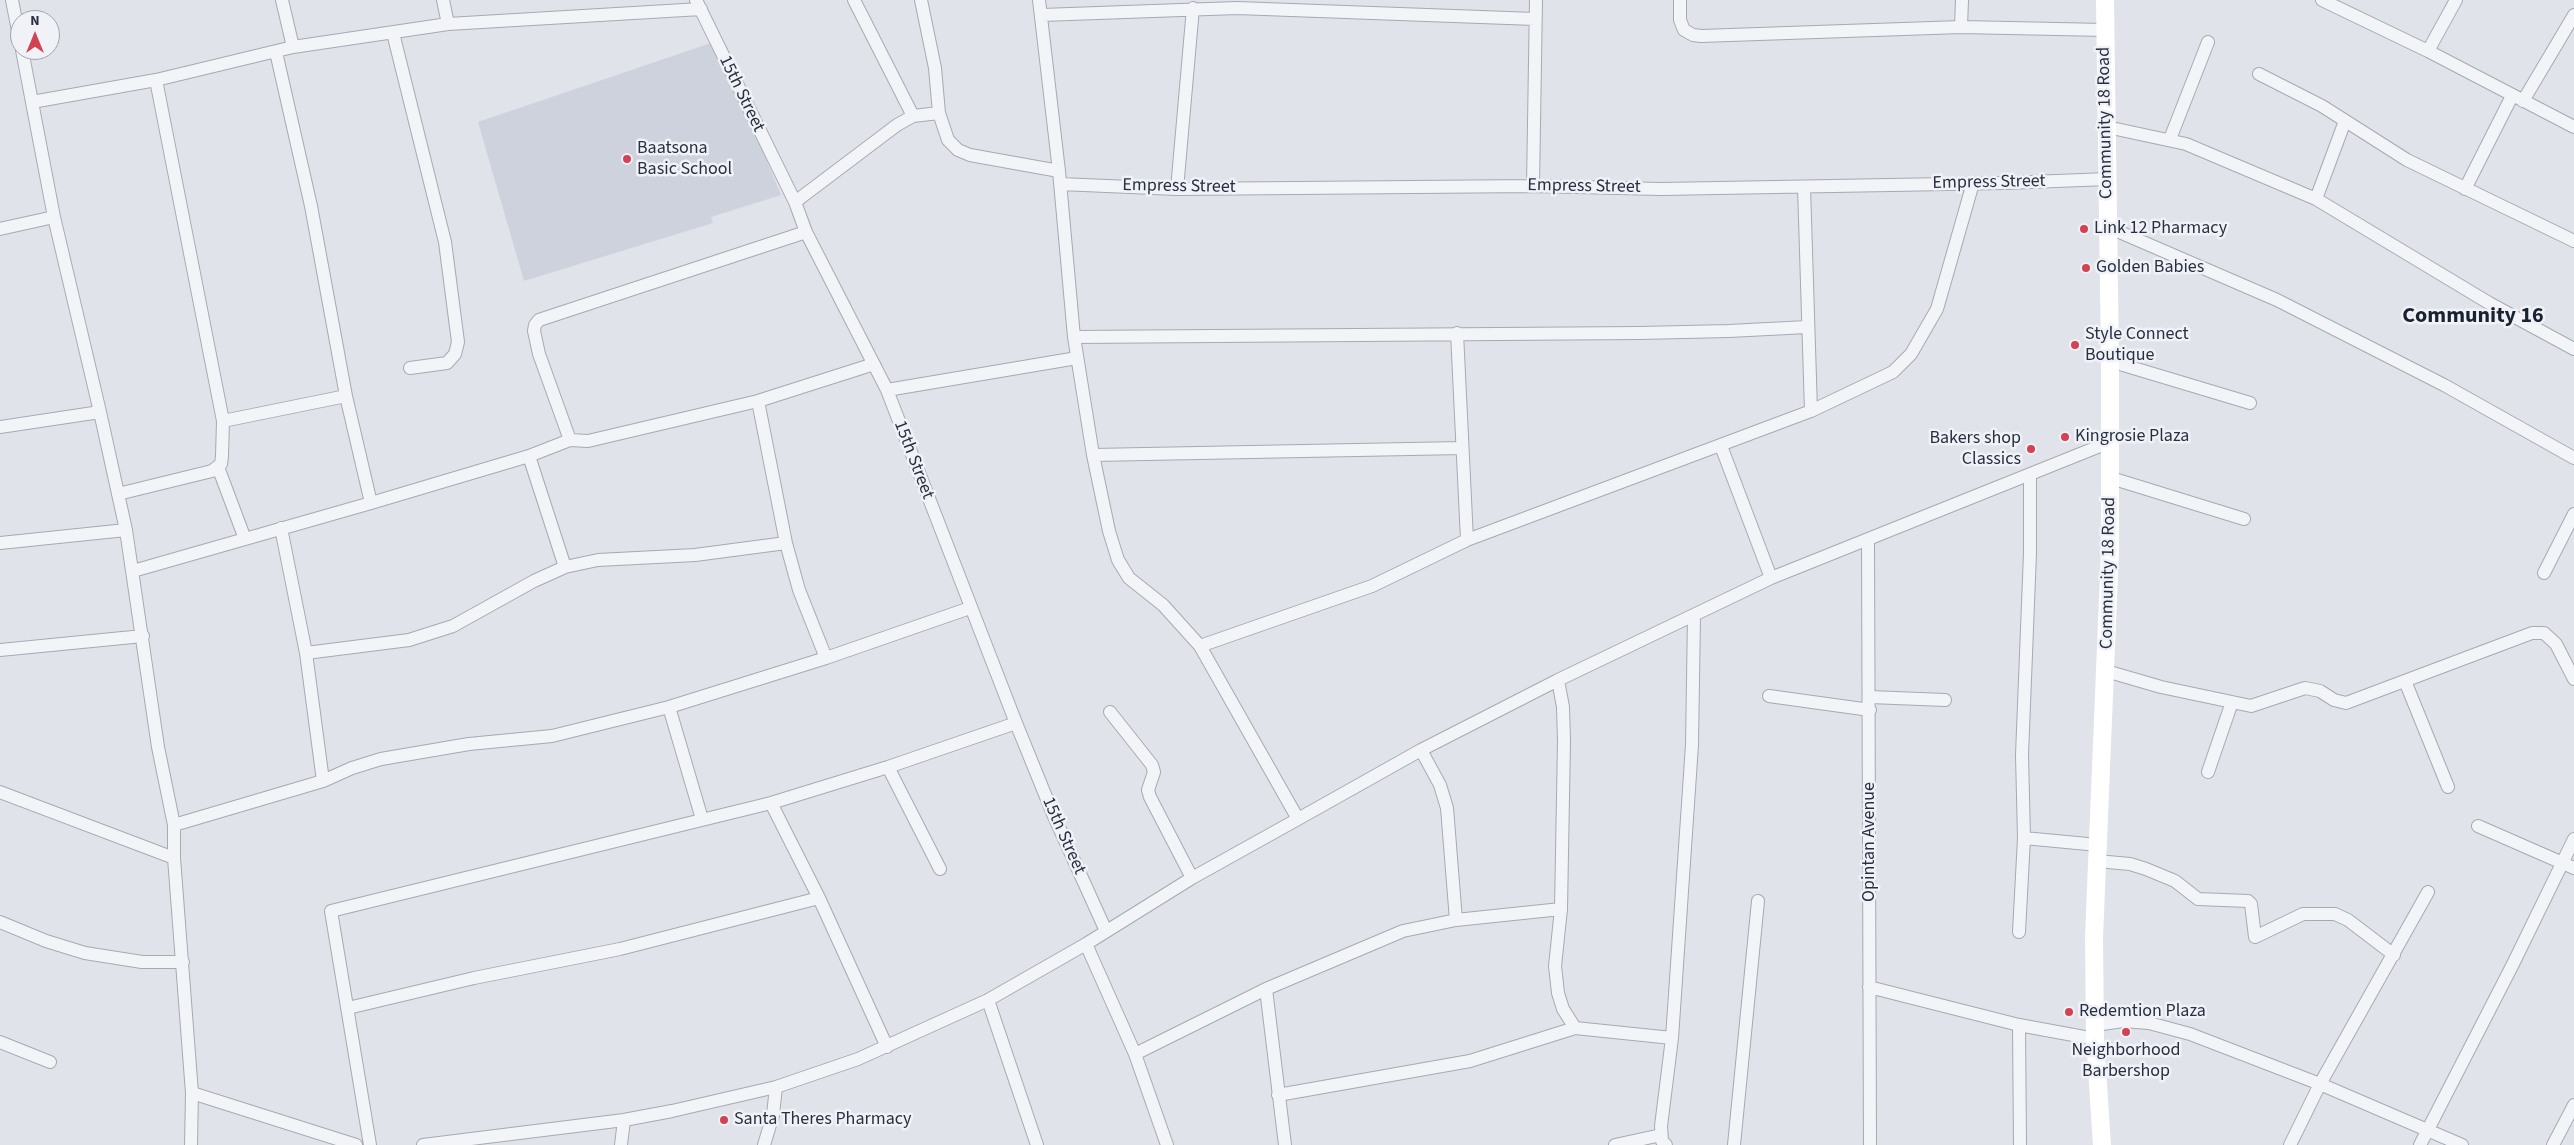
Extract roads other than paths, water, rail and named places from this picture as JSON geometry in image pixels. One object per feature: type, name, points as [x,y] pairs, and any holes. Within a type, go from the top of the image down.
[{"type":"main road","name":"Community 18 Road","points":[[2102,1145],[2095,1032],[2098,853],[2106,671],[2111,478],[2105,0]]},
{"type":"street","points":[[282,0],[293,47]]},
{"type":"street","points":[[442,0],[448,24]]},
{"type":"street","points":[[854,0],[913,116]]},
{"type":"street","name":"Empress Street","points":[[920,0],[935,68],[939,113],[948,140],[964,152],[1060,178],[1177,189],[1533,186],[1662,189],[2108,179]]},
{"type":"street","points":[[1039,0],[1060,178],[1074,337],[1093,455],[1109,531],[1118,560],[1129,578],[1162,605],[1200,646],[1298,819]]},
{"type":"street","points":[[1533,186],[1536,0]]},
{"type":"street","points":[[1680,0],[1680,20],[1684,30],[1693,35],[1961,27],[2105,30]]},
{"type":"street","points":[[1961,27],[1962,0]]},
{"type":"street","points":[[2324,0],[2428,50],[2574,127]]},
{"type":"street","points":[[2428,50],[2456,0]]},
{"type":"street","points":[[1042,15],[1254,4],[1535,20]]},
{"type":"street","points":[[32,102],[156,80],[293,47],[448,24],[698,5]]},
{"type":"street","name":"15th Street","points":[[698,5],[795,202],[806,232],[887,390],[1016,723],[1053,814],[1106,931]]},
{"type":"street","points":[[1177,189],[1193,8]]},
{"type":"street","points":[[2465,189],[2518,99],[2574,15]]},
{"type":"street","points":[[393,33],[445,242],[458,342],[455,354],[447,363],[410,368]]},
{"type":"street","points":[[2170,140],[2208,42]]},
{"type":"street","points":[[276,52],[324,269],[346,396],[371,503]]},
{"type":"street","points":[[24,60],[54,216],[126,530],[158,747],[174,825],[174,858],[192,1093],[191,1145]]},
{"type":"street","points":[[2259,74],[2322,106],[2407,160],[2574,241]]},
{"type":"street","points":[[118,494],[212,471],[221,464],[223,421],[156,80]]},
{"type":"street","points":[[795,202],[898,125],[913,116],[939,113]]},
{"type":"street","points":[[2316,199],[2345,121]]},
{"type":"street","points":[[2107,127],[2186,144],[2316,199],[2481,298],[2574,349]]},
{"type":"street","points":[[1200,646],[1372,586],[1467,540],[1721,446],[1810,411],[1883,378],[1904,363],[1937,309],[1973,183]]},
{"type":"street","points":[[1804,187],[1810,411]]},
{"type":"street","points":[[0,229],[54,216]]},
{"type":"street","points":[[2108,227],[2277,300],[2444,385],[2574,458]]},
{"type":"street","points":[[570,440],[539,354],[534,331],[538,320],[806,232]]},
{"type":"street","points":[[1074,337],[1719,332],[1807,327]]},
{"type":"street","points":[[1458,333],[1467,540]]},
{"type":"street","points":[[887,390],[1078,358]]},
{"type":"street","points":[[2110,362],[2250,403]]},
{"type":"street","points":[[133,571],[530,456],[570,440],[588,441],[758,401],[874,364]]},
{"type":"street","points":[[223,421],[346,396]]},
{"type":"street","points":[[758,401],[786,543],[799,590],[826,658]]},
{"type":"street","points":[[0,427],[100,412]]},
{"type":"street","points":[[423,1145],[480,1141],[624,1120],[776,1087],[887,1047],[988,1000],[1086,944],[1192,878],[1421,750],[1558,680],[1770,578],[2110,442]]},
{"type":"street","points":[[1721,446],[1770,578]]},
{"type":"street","points":[[1093,455],[1462,448]]},
{"type":"street","points":[[530,456],[564,567]]},
{"type":"street","points":[[218,467],[245,539]]},
{"type":"street","points":[[2019,932],[2024,838],[2022,755],[2030,553],[2030,474]]},
{"type":"street","points":[[2111,478],[2244,519]]},
{"type":"street","points":[[2544,573],[2574,514]]},
{"type":"street","points":[[281,528],[306,653],[323,781]]},
{"type":"street","points":[[0,543],[126,530]]},
{"type":"street","name":"Opintan Avenue","points":[[1868,539],[1870,1145]]},
{"type":"street","points":[[306,653],[409,640],[453,626],[534,580],[564,567],[598,560],[695,555],[786,543]]},
{"type":"street","points":[[174,825],[323,781],[352,768],[382,759],[469,744],[552,736],[670,707],[826,658],[970,608]]},
{"type":"street","points":[[1615,1145],[1663,1140],[1672,1038],[1692,745],[1694,616]]},
{"type":"street","points":[[2106,671],[2161,687],[2251,706],[2305,688],[2320,691],[2334,700],[2346,702],[2532,633],[2544,633],[2556,644],[2574,679]]},
{"type":"street","points":[[0,650],[143,636]]},
{"type":"street","points":[[1558,680],[1563,707],[1564,740],[1561,909],[1555,966],[1558,993],[1566,1017],[1575,1028]]},
{"type":"street","points":[[2405,681],[2448,786]]},
{"type":"street","points":[[1768,696],[1870,704],[1945,700]]},
{"type":"street","points":[[2208,772],[2232,702]]},
{"type":"street","points":[[670,707],[702,819]]},
{"type":"street","points":[[1110,712],[1152,765],[1154,772],[1148,790],[1150,797],[1192,878]]},
{"type":"street","points":[[370,1145],[331,911],[771,803],[888,767],[1016,723]]},
{"type":"street","points":[[1421,750],[1440,785],[1447,808],[1456,920]]},
{"type":"street","points":[[888,767],[940,869]]},
{"type":"street","points":[[0,792],[174,858]]},
{"type":"street","points":[[771,803],[819,898],[887,1047]]},
{"type":"street","points":[[2478,826],[2568,866]]},
{"type":"street","points":[[2024,838],[2098,853],[2146,869],[2175,881],[2198,899],[2248,901],[2251,904],[2255,937],[2303,914],[2334,914],[2348,920],[2394,955]]},
{"type":"street","points":[[2420,1145],[2568,866],[2574,839]]},
{"type":"street","points":[[2290,1145],[2320,1084],[2428,892]]},
{"type":"street","points":[[348,1008],[474,978],[620,949],[819,898]]},
{"type":"street","points":[[1734,1145],[1758,901]]},
{"type":"street","points":[[1135,1054],[1266,989],[1403,931],[1456,920],[1561,909]]},
{"type":"street","points":[[0,922],[46,941],[85,952],[142,962],[183,962]]},
{"type":"street","points":[[1086,944],[1135,1054],[1167,1145]]},
{"type":"street","points":[[1869,987],[2019,1025],[2095,1032],[2123,1020],[2149,1023],[2190,1034],[2320,1084],[2462,1145]]},
{"type":"street","points":[[1266,989],[1285,1145]]},
{"type":"street","points":[[988,1000],[1037,1145]]},
{"type":"street","points":[[2019,1025],[2020,1145]]},
{"type":"street","points":[[1278,1095],[1470,1061],[1575,1028],[1672,1038]]},
{"type":"street","points":[[0,1042],[50,1062]]},
{"type":"street","points":[[764,1145],[773,1115],[776,1087]]},
{"type":"street","points":[[192,1093],[356,1145]]},
{"type":"street","points":[[2553,1145],[2574,1105]]},
{"type":"street","points":[[621,1145],[624,1120]]},
{"type":"place","name":"Baatsona Basic School","points":[[627,159]]},
{"type":"place","name":"Link 12 Pharmacy","points":[[2084,229]]},
{"type":"place","name":"Golden Babies","points":[[2086,268]]},
{"type":"place","name":"Style Connect Boutique","points":[[2075,345]]},
{"type":"place","name":"Kingrosie Plaza","points":[[2065,437]]},
{"type":"place","name":"Bakers shop Classics","points":[[2031,449]]},
{"type":"place","name":"Redemtion Plaza","points":[[2069,1012]]},
{"type":"place","name":"Neighborhood Barbershop","points":[[2126,1032]]},
{"type":"place","name":"Santa Theres Pharmacy","points":[[724,1120]]},
{"type":"district","name":"Community 16","points":[[2473,317]]}]
